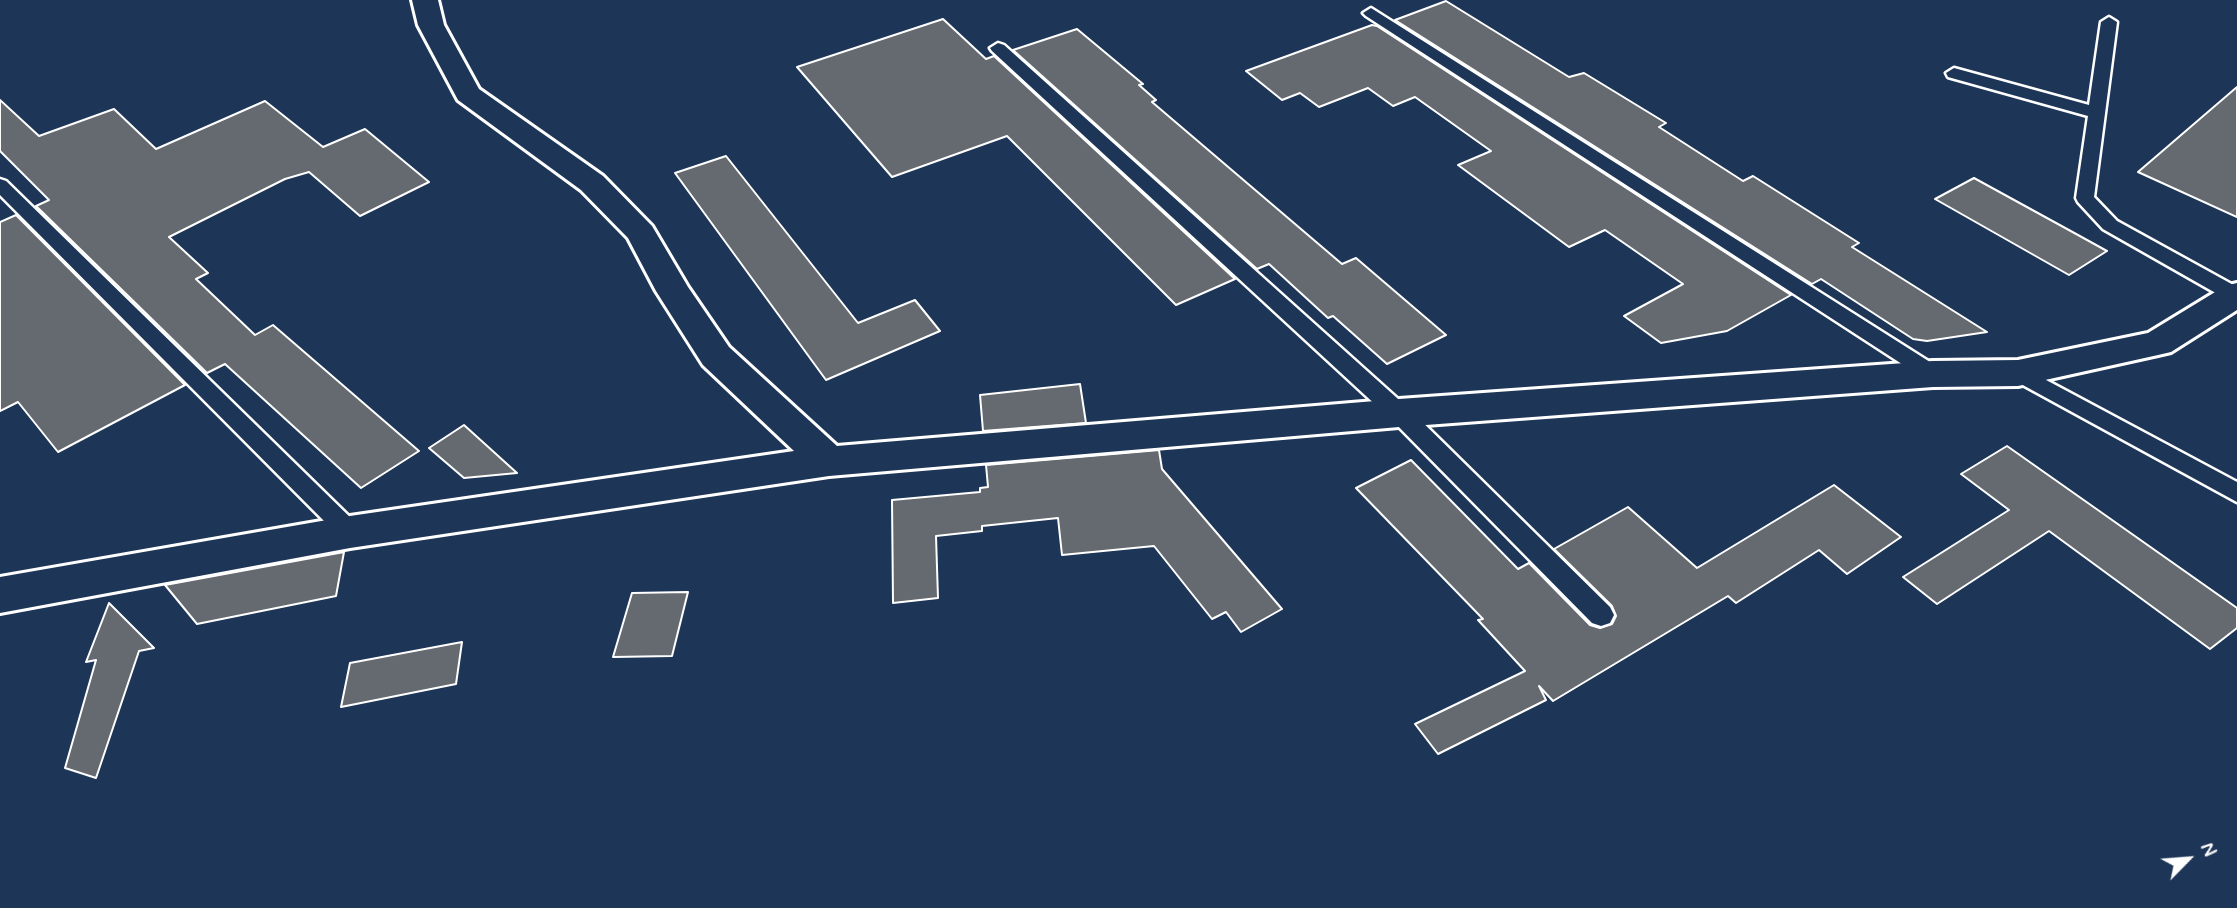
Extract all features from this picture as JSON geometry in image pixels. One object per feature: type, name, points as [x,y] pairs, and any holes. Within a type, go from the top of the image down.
[{"type":"street","points":[[425,0],[431,25],[468,94],[592,183],[632,223],[641,233],[673,291],[716,356],[829,461]]},
{"type":"street","points":[[0,595],[349,532],[829,461],[1399,413],[1933,374],[2018,373],[2158,343],[2236,294]]},
{"type":"lane","points":[[1371,13],[1933,374]]},
{"type":"lane","points":[[2109,22],[2085,198],[2110,225],[2236,294]]},
{"type":"lane","points":[[998,48],[1399,413],[1601,615]]},
{"type":"lane","points":[[1954,73],[2097,113]]},
{"type":"lane","points":[[0,185],[349,532]]},
{"type":"lane","points":[[2018,373],[2237,493]]},
{"type":"building","points":[[1446,1],[1569,77],[1584,73],[1666,123],[1659,127],[1743,181],[1753,176],[1859,243],[1852,247],[1987,332],[1927,341],[1913,339],[1821,279],[1812,284],[1395,20]]},
{"type":"building","points":[[943,19],[986,59],[994,56],[1235,279],[1176,305],[1007,136],[892,177],[797,67]]},
{"type":"building","points":[[1372,25],[1791,295],[1727,331],[1661,343],[1624,316],[1683,284],[1605,230],[1569,247],[1458,165],[1491,151],[1415,97],[1393,106],[1368,88],[1319,107],[1300,93],[1282,100],[1246,71]]},
{"type":"building","points":[[1077,29],[1143,84],[1139,85],[1156,100],[1152,102],[1342,264],[1356,258],[1446,335],[1387,364],[1333,316],[1328,318],[1269,264],[1257,269],[1013,50]]},
{"type":"building","points":[[2237,87],[2237,217],[2138,172]]},
{"type":"building","points":[[0,100],[39,136],[114,109],[156,149],[265,101],[323,147],[365,129],[429,182],[360,216],[309,172],[285,179],[169,237],[208,273],[196,279],[255,335],[273,325],[419,451],[361,488],[225,364],[207,373],[36,206],[49,200],[0,151]]},
{"type":"building","points":[[726,156],[858,323],[915,300],[940,331],[826,380],[675,173]]},
{"type":"building","points":[[1974,178],[2107,251],[2069,275],[1935,199]]},
{"type":"building","points":[[16,215],[185,385],[58,452],[18,402],[0,411],[0,222]]},
{"type":"building","points":[[1080,384],[1086,423],[983,431],[980,395]]},
{"type":"building","points":[[464,425],[517,473],[464,478],[429,448]]},
{"type":"building","points":[[2007,446],[2237,608],[2237,628],[2210,649],[2049,531],[1937,604],[1903,577],[2009,510],[1961,474]]},
{"type":"building","points":[[1159,450],[1162,469],[1282,609],[1241,632],[1226,612],[1212,619],[1154,546],[1062,555],[1058,518],[982,526],[982,531],[936,536],[938,598],[893,603],[892,500],[980,492],[980,488],[988,487],[986,465]]},
{"type":"building","points":[[1411,460],[1518,569],[1529,563],[1590,625],[1600,628],[1612,624],[1616,616],[1612,606],[1554,549],[1628,507],[1697,568],[1834,485],[1901,537],[1847,574],[1819,550],[1736,603],[1728,596],[1553,701],[1539,686],[1546,700],[1438,754],[1415,724],[1525,671],[1478,620],[1483,619],[1356,488]]},
{"type":"building","points":[[344,552],[336,596],[197,624],[165,585]]},
{"type":"building","points":[[688,592],[672,656],[613,657],[632,593]]},
{"type":"building","points":[[109,603],[154,648],[139,651],[96,778],[65,768],[96,660],[86,662]]},
{"type":"building","points":[[462,642],[456,684],[341,707],[350,663]]}]
